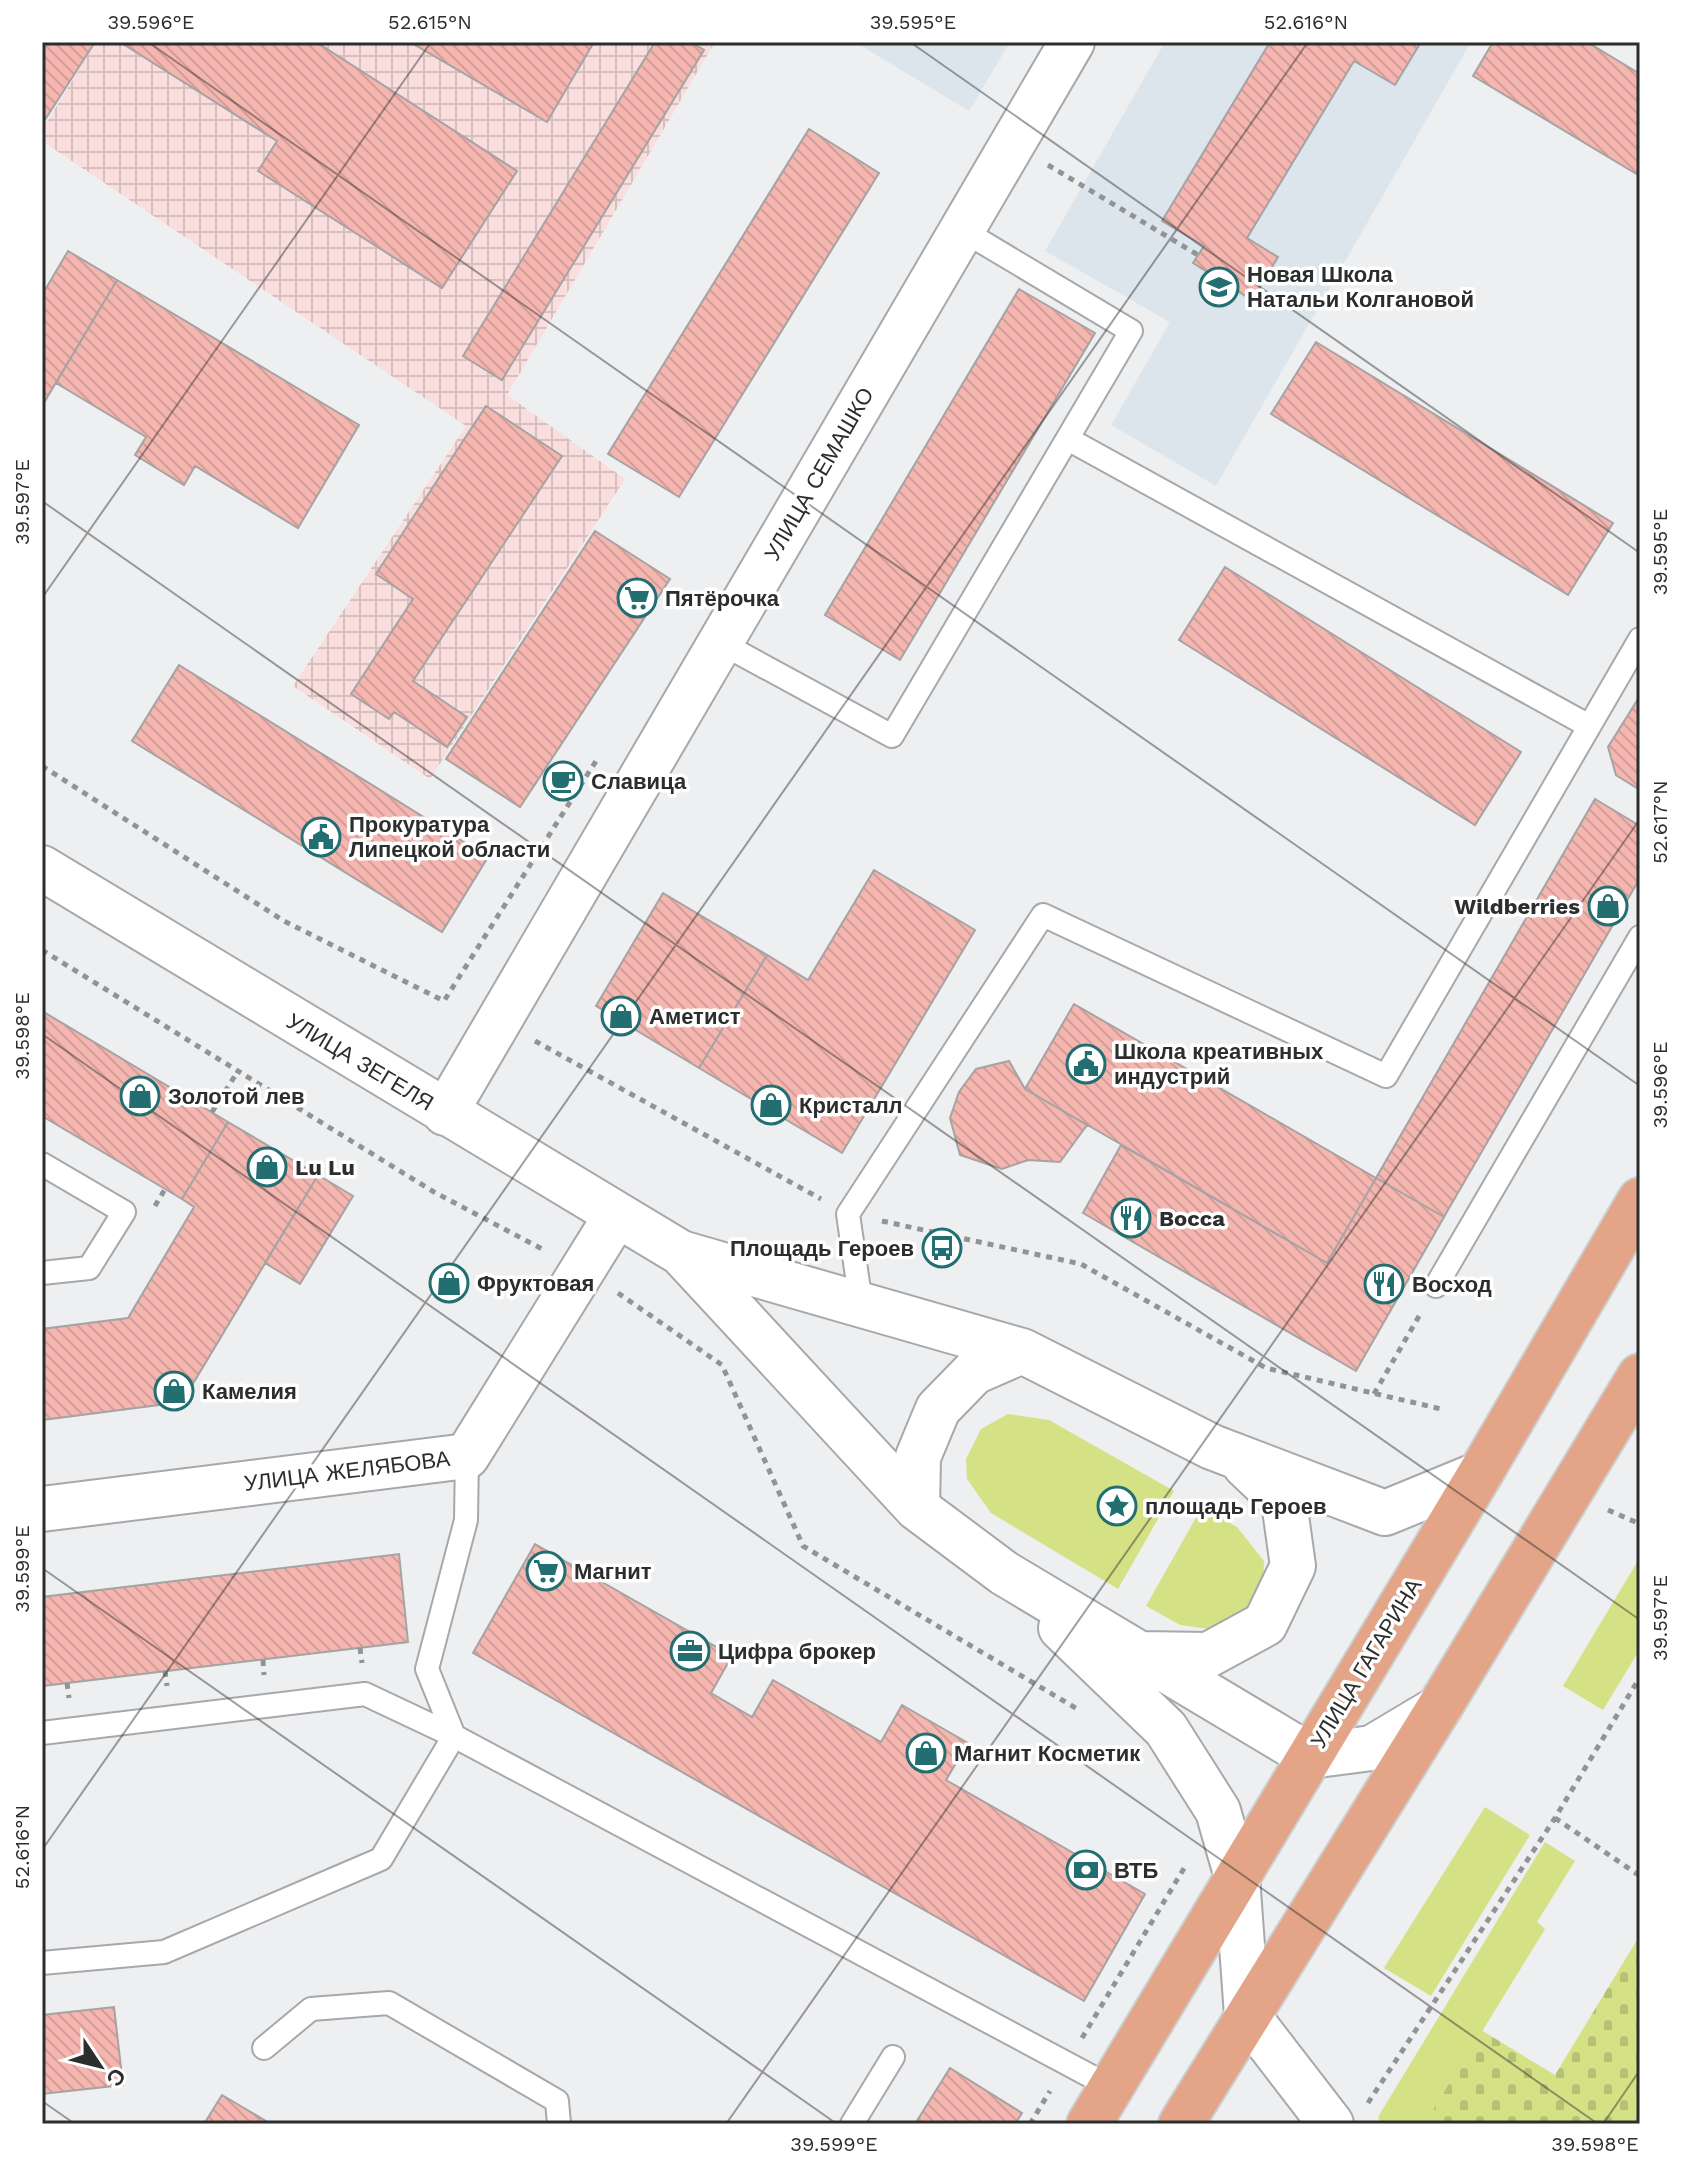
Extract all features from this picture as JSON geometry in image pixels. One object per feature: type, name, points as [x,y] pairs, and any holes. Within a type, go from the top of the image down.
[{"type":"main road","name":"УЛИЦА СЕМАШКО","points":[[445,1113],[1072,42]]},
{"type":"main road","name":"УЛИЦА ЗЕГЕЛЯ","points":[[42,868],[681,1253]]},
{"type":"main road","name":"УЛИЦА ГАГАРИНА","points":[[1089,2124],[1480,1474],[1640,1200]]},
{"type":"main road","name":"УЛИЦА ЖЕЛЯБОВА","points":[[42,1509],[467,1456],[616,1216]]},
{"type":"main road","points":[[681,1253],[1022,1351],[1238,1457],[1385,1513],[1480,1474]]},
{"type":"main road","points":[[681,1253],[917,1508],[1004,1573],[1310,1756],[1372,1748],[1439,1708]]},
{"type":"main road","points":[[917,1508],[918,1457],[938,1409],[974,1372],[1022,1351]]},
{"type":"main road","points":[[1181,2124],[1640,1376]]},
{"type":"main road","points":[[1139,1654],[1208,1655],[1265,1624],[1293,1566],[1284,1502],[1238,1457]]},
{"type":"main road","points":[[1004,1573],[1166,1729],[1218,1811],[1237,1877],[1247,2015],[1347,2117]]},
{"type":"lane","points":[[721,643],[892,736],[1068,439],[1131,331],[962,230]]},
{"type":"lane","points":[[1068,439],[1589,726]]},
{"type":"lane","points":[[861,1304],[848,1214],[1043,915],[1386,1076],[1640,639]]},
{"type":"lane","points":[[1436,1286],[1640,937]]},
{"type":"lane","points":[[42,1164],[124,1212],[89,1268],[42,1273]]},
{"type":"lane","points":[[454,1736],[427,1669],[466,1520],[467,1456]]},
{"type":"lane","points":[[42,1733],[365,1694],[454,1736],[1111,2087]]},
{"type":"lane","points":[[42,1963],[164,1952],[381,1859],[454,1736]]},
{"type":"lane","points":[[264,2048],[311,2009],[389,2003],[557,2101],[559,2124]]},
{"type":"lane","points":[[852,2124],[893,2057]]},
{"type":"path","points":[[1013,144],[1198,255]]},
{"type":"path","points":[[42,766],[284,921],[444,1001],[598,758]]},
{"type":"path","points":[[42,950],[434,1192],[611,1288],[722,1365],[803,1546],[1087,1715]]},
{"type":"path","points":[[531,1039],[848,1214],[1081,1264],[1266,1368],[1441,1409]]},
{"type":"path","points":[[212,1112],[238,1071]]},
{"type":"path","points":[[1374,1394],[1436,1286]]},
{"type":"path","points":[[1608,1510],[1640,1524]]},
{"type":"path","points":[[1347,2117],[1555,1818],[1640,1677]]},
{"type":"path","points":[[1555,1818],[1640,1876]]},
{"type":"path","points":[[1030,2124],[1188,1862]]},
{"type":"shaded area","points":[[96,42],[715,42],[507,395],[625,479],[430,779],[293,686],[466,426],[42,141],[42,130]]},
{"type":"shaded area","points":[[855,42],[1010,42],[969,111]]},
{"type":"shaded area","name":"Новая Школа Натальи Колгановой","points":[[1165,42],[1471,42],[1216,486],[1111,425],[1170,322],[1045,251]]},
{"type":"green space","points":[[1008,1414],[1049,1420],[1174,1491],[1118,1589],[991,1513],[967,1479],[966,1459],[981,1429]]},
{"type":"green space","points":[[1202,1507],[1237,1527],[1264,1561],[1263,1594],[1247,1618],[1223,1631],[1180,1625],[1146,1606]]},
{"type":"green space","points":[[1639,1559],[1640,1649],[1603,1710],[1563,1686]]},
{"type":"green space","points":[[1485,1807],[1530,1835],[1431,1996],[1384,1968]]},
{"type":"green space","points":[[1545,1842],[1575,1861],[1537,1922],[1545,1929],[1425,2124],[1381,2124],[1378,2117]]},
{"type":"green space","points":[[1640,1935],[1640,2124],[1425,2124],[1481,2030],[1555,2075]]},
{"type":"building","points":[[42,42],[95,42],[43,123],[42,122]]},
{"type":"building","points":[[120,42],[316,42],[517,171],[442,288],[258,171],[277,141]]},
{"type":"building","points":[[410,42],[594,42],[547,122]]},
{"type":"building","points":[[655,42],[691,42],[704,50],[502,380],[463,356]]},
{"type":"building","points":[[1270,42],[1421,42],[1395,85],[1354,61],[1247,238],[1278,257],[1252,300],[1193,263],[1204,246],[1162,221]]},
{"type":"building","points":[[1493,42],[1587,42],[1640,74],[1640,176],[1473,76]]},
{"type":"building","points":[[809,129],[879,173],[679,497],[608,454]]},
{"type":"building","points":[[68,251],[117,280],[42,406],[42,295]]},
{"type":"building","points":[[117,280],[359,425],[298,528],[195,466],[184,485],[135,455],[146,437],[56,383]]},
{"type":"building","points":[[1019,289],[1095,333],[900,660],[825,615]]},
{"type":"building","points":[[1316,342],[1613,523],[1568,595],[1271,414]]},
{"type":"building","points":[[486,406],[562,456],[413,681],[467,717],[447,747],[394,712],[389,719],[351,694],[413,599],[376,574]]},
{"type":"building","points":[[595,531],[670,579],[520,807],[446,759]]},
{"type":"building","points":[[1225,567],[1521,752],[1475,825],[1179,640]]},
{"type":"building","points":[[179,665],[488,857],[442,932],[132,741]]},
{"type":"building","points":[[1638,699],[1640,790],[1616,775],[1608,747]]},
{"type":"building","points":[[1595,799],[1640,826],[1640,878],[1444,1217],[1376,1178]]},
{"type":"building","points":[[874,870],[975,930],[842,1153],[699,1068],[767,955],[808,980]]},
{"type":"building","points":[[663,893],[767,955],[699,1068],[596,1006]]},
{"type":"building","points":[[1074,1004],[1376,1178],[1327,1263],[1025,1089]]},
{"type":"building","points":[[42,1011],[228,1122],[182,1199],[42,1116]]},
{"type":"building","points":[[1009,1061],[1025,1089],[1087,1125],[1060,1162],[1028,1160],[1002,1169],[960,1155],[950,1118],[959,1092],[976,1069]]},
{"type":"building","points":[[228,1122],[318,1175],[182,1402],[42,1420],[42,1329],[128,1318],[194,1207],[182,1199]]},
{"type":"building","points":[[1121,1145],[1327,1263],[1376,1178],[1444,1217],[1356,1371],[1083,1213]]},
{"type":"building","points":[[318,1175],[353,1196],[300,1284],[265,1263]]},
{"type":"building","points":[[535,1544],[732,1656],[711,1693],[752,1717],[773,1680],[881,1742],[902,1705],[968,1743],[946,1780],[1145,1894],[1084,2001],[473,1653]]},
{"type":"building","points":[[399,1554],[408,1642],[42,1686],[42,1597]]},
{"type":"building","points":[[114,2007],[123,2085],[42,2094],[42,2015]]},
{"type":"building","points":[[950,2068],[1022,2113],[1015,2124],[915,2124]]},
{"type":"building","points":[[222,2095],[271,2124],[204,2124]]},
{"type":"place","name":"Новая Школа Натальи Колгановой","points":[[1219,287]]},
{"type":"place","name":"Пятёрочка","points":[[637,598]]},
{"type":"place","name":"Славица","points":[[563,781]]},
{"type":"place","name":"Прокуратура Липецкой области","points":[[321,837]]},
{"type":"place","name":"Wildberries","points":[[1608,906]]},
{"type":"place","name":"Аметист","points":[[621,1016]]},
{"type":"place","name":"Школа креативных индустрий","points":[[1086,1064]]},
{"type":"place","name":"Золотой лев","points":[[140,1096]]},
{"type":"place","name":"Кристалл","points":[[771,1105]]},
{"type":"place","name":"Lu Lu","points":[[267,1167]]},
{"type":"place","name":"Bocca","points":[[1131,1218]]},
{"type":"place","name":"Площадь Героев","points":[[942,1248]]},
{"type":"place","name":"Фруктовая","points":[[449,1283]]},
{"type":"place","name":"Восход","points":[[1384,1284]]},
{"type":"place","name":"Камелия","points":[[174,1391]]},
{"type":"place","name":"площадь Героев","points":[[1117,1506]]},
{"type":"place","name":"Магнит","points":[[546,1571]]},
{"type":"place","name":"Цифра брокер","points":[[690,1651]]},
{"type":"place","name":"Магнит Косметик","points":[[926,1753]]},
{"type":"place","name":"ВТБ","points":[[1086,1870]]}]
